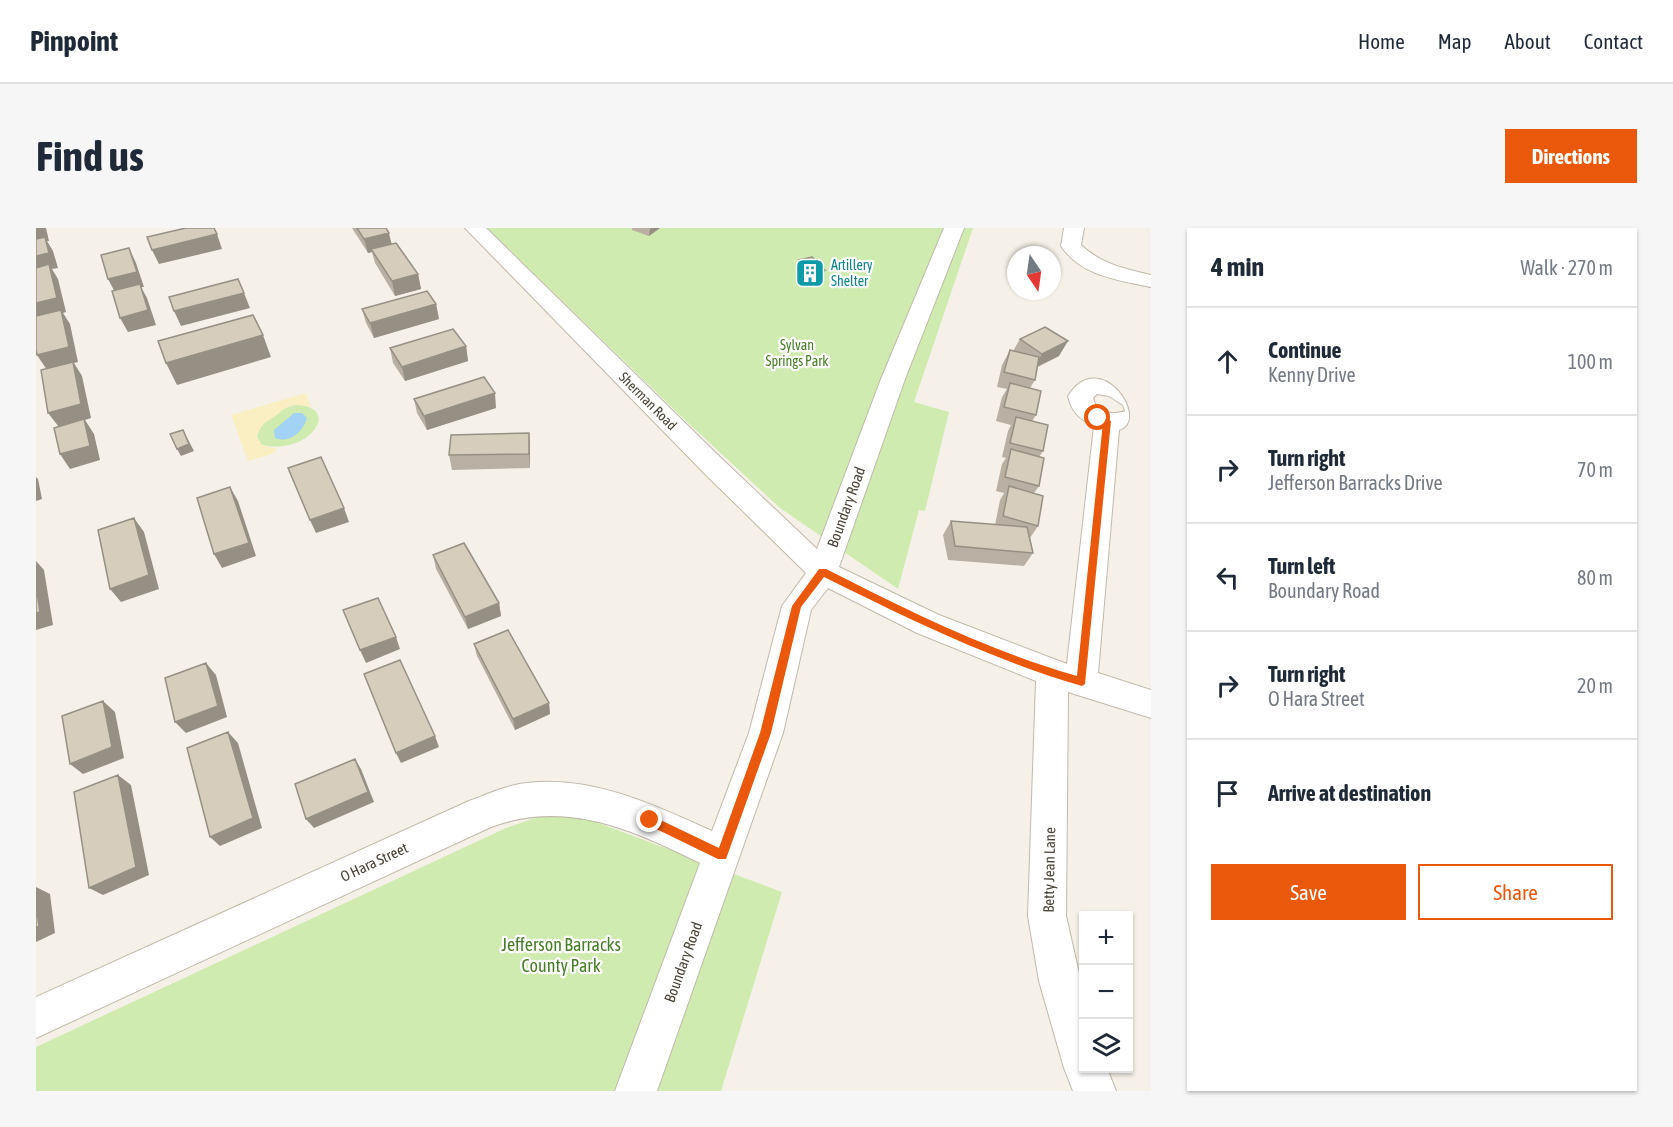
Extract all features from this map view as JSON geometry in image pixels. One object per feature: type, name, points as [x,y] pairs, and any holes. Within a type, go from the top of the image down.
[{"type":"street","name":"Sherman Road","points":[[475,228],[714,467],[823,572],[928,624],[1067,677],[1151,704]]},
{"type":"street","name":"Boundary Road","points":[[636,1091],[766,733],[797,606],[823,572],[893,379],[954,228]]},
{"type":"street","points":[[1074,228],[1071,246],[1084,261],[1107,271],[1151,280]]},
{"type":"street","name":"Betty Jean Lane","points":[[1079,1048],[1059,981],[1047,916],[1067,677],[1107,421]]},
{"type":"street","name":"O Hara Street","points":[[36,1018],[482,813],[529,799],[593,802],[650,820],[722,855]]},
{"type":"street","points":[[1087,1073],[1095,1091]]},
{"type":"green space","name":"Sylvan Springs Park","points":[[487,228],[973,228],[914,402],[949,412],[925,511],[919,510],[898,589],[780,508],[685,420]]},
{"type":"green space","points":[[295,405],[309,407],[317,413],[319,421],[315,429],[307,437],[295,443],[279,446],[262,445],[257,437],[266,421],[277,412]]},
{"type":"green space","name":"Jefferson Barracks County Park","points":[[547,814],[588,819],[782,892],[721,1091],[36,1091],[36,1047],[506,828]]},
{"type":"sand","points":[[306,393],[311,407],[288,406],[264,424],[259,431],[257,437],[262,445],[277,449],[272,454],[248,461],[231,415]]},
{"type":"water","points":[[294,413],[302,413],[307,418],[299,432],[290,438],[275,438],[274,430]]},
{"type":"building","points":[[186,228],[214,228],[217,234],[152,250],[147,237]]},
{"type":"building","points":[[357,228],[386,228],[389,233],[364,239]]},
{"type":"building","points":[[45,237],[49,253],[36,256],[36,239]]},
{"type":"building","points":[[396,243],[418,274],[392,281],[371,249]]},
{"type":"building","points":[[129,248],[137,272],[108,279],[101,255]]},
{"type":"building","points":[[812,257],[825,270],[811,273],[799,260]]},
{"type":"building","points":[[49,264],[57,298],[36,303],[36,268]]},
{"type":"building","points":[[238,279],[244,293],[174,311],[169,297]]},
{"type":"building","points":[[140,284],[148,310],[120,318],[112,291]]},
{"type":"building","points":[[427,291],[436,304],[370,323],[362,309]]},
{"type":"building","points":[[61,310],[69,347],[37,355],[36,316]]},
{"type":"building","points":[[253,315],[263,335],[166,363],[158,341]]},
{"type":"building","points":[[1045,327],[1068,341],[1042,354],[1020,339]]},
{"type":"building","points":[[453,329],[466,346],[402,367],[390,348]]},
{"type":"building","points":[[1010,350],[1039,357],[1035,380],[1004,372]]},
{"type":"building","points":[[73,362],[81,404],[48,413],[41,370]]},
{"type":"building","points":[[484,377],[495,393],[424,416],[414,399]]},
{"type":"building","points":[[1010,383],[1041,391],[1036,415],[1004,407]]},
{"type":"building","points":[[1016,417],[1048,425],[1043,451],[1010,443]]},
{"type":"building","points":[[84,419],[90,446],[60,454],[54,428]]},
{"type":"building","points":[[183,430],[189,444],[177,449],[170,434]]},
{"type":"building","points":[[529,433],[529,454],[449,455],[451,435]]},
{"type":"building","points":[[1011,449],[1044,458],[1039,486],[1005,477]]},
{"type":"building","points":[[321,457],[344,508],[310,520],[288,468]]},
{"type":"building","points":[[1009,486],[1043,496],[1038,526],[1003,516]]},
{"type":"building","points":[[230,487],[249,543],[214,554],[197,498]]},
{"type":"building","points":[[134,518],[149,575],[110,589],[98,530]]},
{"type":"building","points":[[951,521],[1027,527],[1033,553],[955,546]]},
{"type":"building","points":[[464,543],[499,603],[465,617],[433,555]]},
{"type":"building","points":[[36,587],[40,612],[36,613]]},
{"type":"building","points":[[378,598],[396,637],[360,650],[343,610]]},
{"type":"building","points":[[508,630],[549,703],[513,719],[474,644]]},
{"type":"building","points":[[400,660],[435,736],[396,753],[364,674]]},
{"type":"building","points":[[206,663],[218,706],[175,722],[165,678]]},
{"type":"building","points":[[103,701],[112,747],[70,764],[62,716]]},
{"type":"building","points":[[228,732],[253,818],[210,837],[187,748]]},
{"type":"building","points":[[355,759],[368,792],[306,819],[295,784]]},
{"type":"building","points":[[118,775],[136,867],[89,888],[74,792]]},
{"type":"building","points":[[36,906],[39,926],[36,928]]},
{"type":"place","name":"Artillery Shelter","points":[[810,273]]},
{"type":"route","points":[[650,820],[722,855],[766,733],[797,606],[823,572],[928,624],[1052,673],[1082,681],[1107,421],[1098,418]]}]
